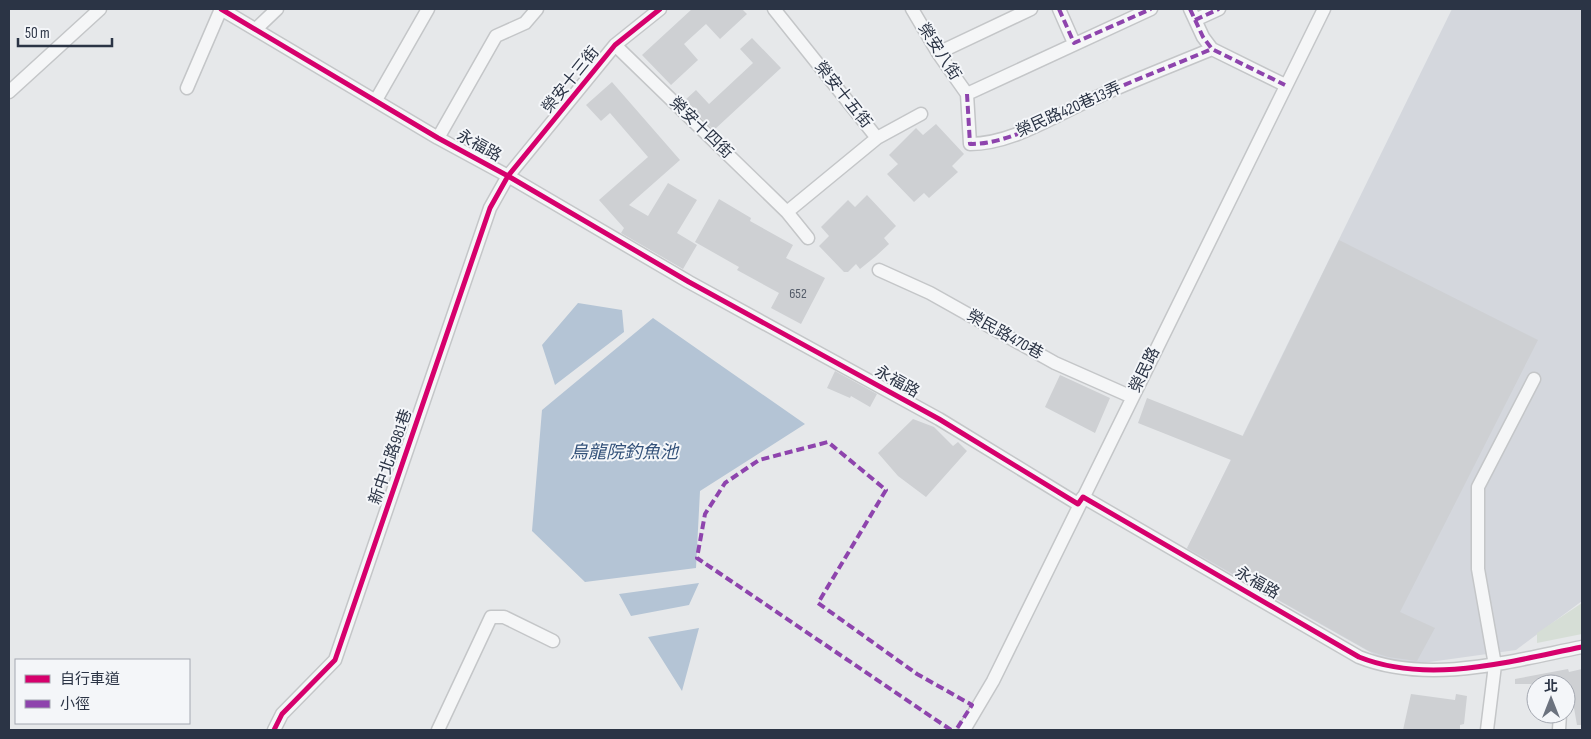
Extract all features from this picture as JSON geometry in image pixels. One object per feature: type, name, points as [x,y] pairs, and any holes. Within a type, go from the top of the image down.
[{"type":"street","points":[[9,92],[100,9]]},
{"type":"street","points":[[187,88],[221,9]]},
{"type":"street","name":"永福路","points":[[221,9],[438,138],[508,176],[697,287],[939,419],[1078,504],[1083,497],[1359,657],[1379,665],[1405,670],[1495,665],[1582,647]]},
{"type":"street","points":[[256,29],[277,9]]},
{"type":"street","points":[[376,100],[428,9]]},
{"type":"street","points":[[438,138],[496,36],[525,23],[537,9]]},
{"type":"street","name":"榮安十三街","points":[[508,176],[616,45],[660,9]]},
{"type":"street","name":"榮安十五街","points":[[774,9],[877,138],[787,212]]},
{"type":"street","name":"榮安八街","points":[[912,9],[938,53],[967,94]]},
{"type":"street","points":[[938,53],[1031,9]]},
{"type":"street","points":[[1059,9],[1074,43]]},
{"type":"street","points":[[967,94],[1151,9]]},
{"type":"street","points":[[1220,9],[1192,14],[1203,37],[1212,50],[1285,85]]},
{"type":"street","name":"榮民路","points":[[964,730],[993,682],[1324,9]]},
{"type":"street","name":"榮安十四街","points":[[616,45],[787,212],[808,238]]},
{"type":"street","name":"榮民路420巷13弄","points":[[967,94],[970,144],[983,144],[1012,136],[1090,100],[1212,50]]},
{"type":"street","points":[[877,138],[921,114]]},
{"type":"street","name":"新中北路981巷","points":[[274,730],[282,714],[335,660],[490,208],[508,176]]},
{"type":"street","name":"榮民路470巷","points":[[880,270],[930,293],[1055,363],[1132,397]]},
{"type":"street","points":[[1487,730],[1495,665],[1478,569],[1478,487],[1534,379]]},
{"type":"street","points":[[438,730],[491,617],[504,617],[552,641]]},
{"type":"shaded area","points":[[1452,9],[1582,9],[1582,601],[1516,650],[1415,664],[1384,660],[1187,549]]},
{"type":"shaded area","points":[[1582,603],[1582,634],[1537,643],[1537,633]]},
{"type":"water","points":[[578,303],[622,310],[624,332],[555,385],[542,345]]},
{"type":"water","name":"烏龍院釣魚池","points":[[653,318],[805,424],[700,491],[696,568],[585,582],[532,531],[542,410]]},
{"type":"water","points":[[699,583],[689,605],[631,616],[619,594]]},
{"type":"water","points":[[699,628],[682,691],[648,637]]},
{"type":"building","points":[[692,9],[742,9],[747,14],[720,39],[706,24],[684,44],[698,60],[671,85],[642,55]]},
{"type":"building","points":[[752,38],[781,68],[714,130],[684,101],[696,90],[709,104],[753,63],[740,49]]},
{"type":"building","points":[[612,82],[680,160],[629,205],[648,216],[668,183],[697,200],[677,233],[697,245],[683,269],[621,233],[624,228],[599,200],[648,157],[610,113],[601,121],[586,105]]},
{"type":"building","points":[[936,124],[964,154],[952,166],[958,172],[929,198],[924,193],[914,202],[887,174],[898,164],[889,155],[916,128],[923,135]]},
{"type":"building","points":[[867,195],[896,226],[884,238],[889,244],[876,256],[860,269],[856,264],[848,272],[844,272],[819,246],[829,236],[821,227],[848,200],[855,207]]},
{"type":"building","points":[[719,199],[751,218],[750,221],[793,245],[786,258],[825,278],[801,324],[771,308],[779,293],[737,270],[739,267],[695,242]]},
{"type":"building","points":[[1339,240],[1538,340],[1400,612],[1435,628],[1417,661],[1388,657],[1369,651],[1187,548],[1231,460],[1138,423],[1147,398],[1243,436]]},
{"type":"building","points":[[835,371],[877,394],[870,407],[851,396],[850,398],[827,388]]},
{"type":"building","points":[[1060,375],[1110,398],[1095,433],[1045,407]]},
{"type":"building","points":[[913,419],[934,427],[953,446],[958,442],[967,451],[926,497],[898,476],[878,453]]},
{"type":"building","points":[[1568,669],[1569,672],[1582,669],[1582,725],[1577,725],[1576,719],[1576,674],[1542,674]]},
{"type":"building","points":[[1526,677],[1526,684],[1515,684],[1515,679]]},
{"type":"building","points":[[1411,694],[1455,700],[1456,694],[1467,696],[1464,724],[1460,725],[1460,730],[1403,730]]},
{"type":"marked path","points":[[1059,9],[1074,43],[1151,9]]},
{"type":"marked path","points":[[1190,9],[1203,37],[1212,49],[1285,85]]},
{"type":"marked path","points":[[1195,20],[1219,9]]},
{"type":"marked path","points":[[967,94],[970,144],[985,143],[1016,135],[1103,94],[1212,49]]},
{"type":"marked path","points":[[951,730],[697,558],[705,514],[725,483],[759,460],[828,442],[886,490],[818,603],[917,674],[972,705],[956,730]]},
{"type":"cycle path","points":[[221,9],[438,138],[508,176],[689,282],[939,419],[1078,504],[1083,497],[1359,657],[1386,665],[1413,669],[1442,670],[1499,664],[1582,647]]},
{"type":"cycle path","points":[[274,730],[282,714],[335,660],[490,208],[508,176],[615,45],[660,9]]}]
